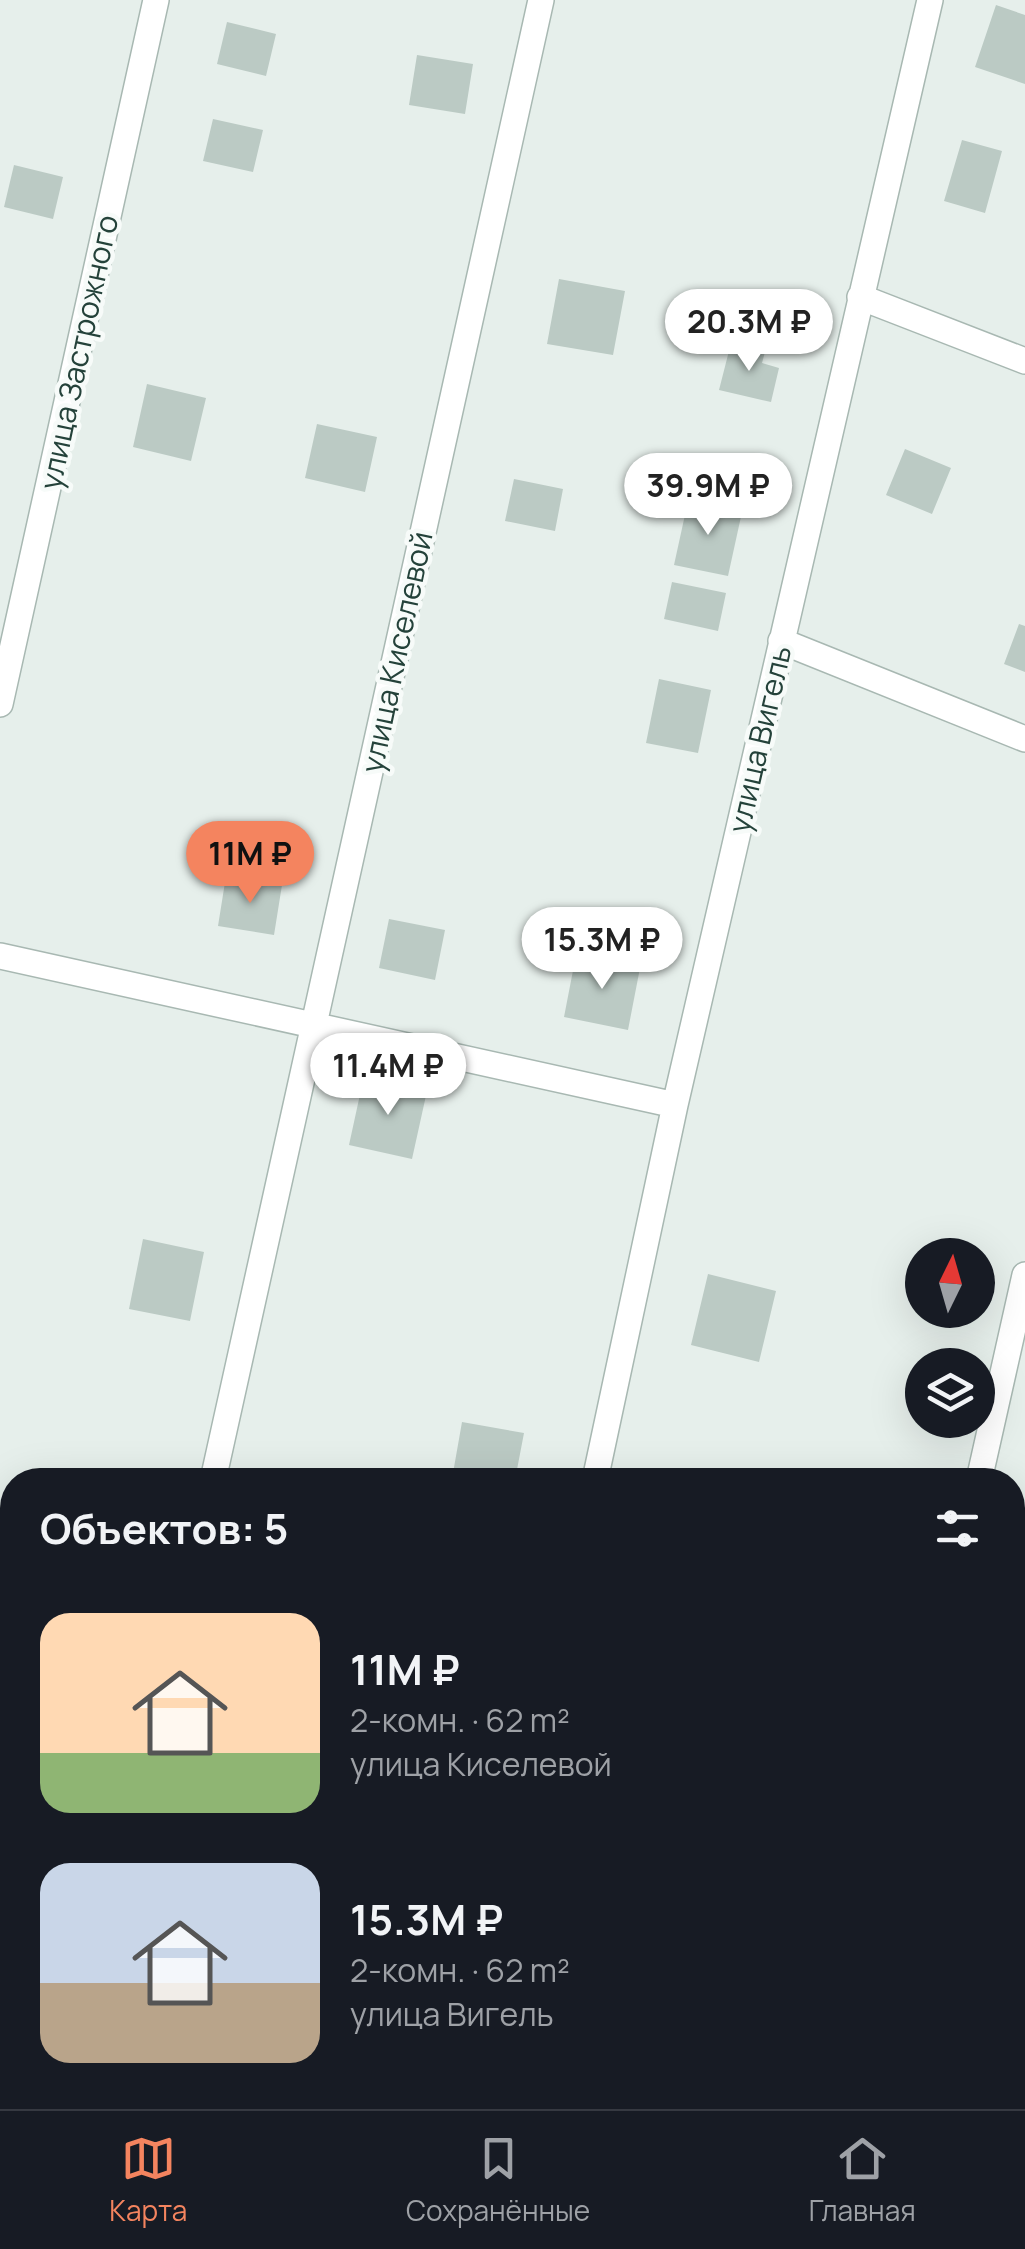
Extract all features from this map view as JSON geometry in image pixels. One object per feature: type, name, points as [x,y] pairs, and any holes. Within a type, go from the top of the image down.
[{"type":"street","name":"улица Застрожного","points":[[0,704],[156,0]]},
{"type":"street","name":"улица Киселевой","points":[[217,1468],[541,0]]},
{"type":"street","name":"улица Вигель","points":[[598,1468],[675,1105],[930,0]]},
{"type":"street","points":[[860,297],[1025,361]]},
{"type":"street","points":[[782,641],[1025,738]]},
{"type":"street","points":[[0,956],[675,1105]]},
{"type":"street","points":[[981,1468],[1025,1275]]},
{"type":"building","points":[[996,5],[1025,15],[1025,84],[975,67]]},
{"type":"building","points":[[227,22],[276,34],[266,76],[217,64]]},
{"type":"building","points":[[417,55],[473,64],[465,114],[409,105]]},
{"type":"building","points":[[213,119],[263,130],[253,172],[203,161]]},
{"type":"building","points":[[962,140],[1002,151],[985,213],[944,201]]},
{"type":"building","points":[[14,165],[63,177],[53,219],[4,207]]},
{"type":"building","points":[[559,279],[625,291],[613,355],[547,344]]},
{"type":"building","points":[[731,343],[765,352],[762,363],[779,368],[771,402],[719,390]]},
{"type":"building","points":[[147,384],[206,398],[191,461],[133,447]]},
{"type":"building","points":[[317,424],[377,437],[365,492],[305,478]]},
{"type":"building","points":[[905,449],[951,468],[932,514],[886,495]]},
{"type":"building","points":[[514,479],[563,489],[555,531],[505,521]]},
{"type":"building","points":[[688,501],[742,512],[728,576],[674,565]]},
{"type":"building","points":[[672,582],[726,593],[718,631],[664,619]]},
{"type":"building","points":[[1019,624],[1025,626],[1025,672],[1004,664]]},
{"type":"building","points":[[659,679],[711,690],[698,753],[646,743]]},
{"type":"building","points":[[226,876],[282,885],[274,935],[218,926]]},
{"type":"building","points":[[389,919],[445,930],[435,980],[379,968]]},
{"type":"building","points":[[576,955],[640,968],[628,1030],[564,1017]]},
{"type":"building","points":[[364,1076],[427,1091],[412,1159],[349,1145]]},
{"type":"building","points":[[143,1239],[204,1252],[190,1321],[129,1309]]},
{"type":"building","points":[[708,1274],[776,1291],[759,1362],[691,1345]]},
{"type":"building","points":[[462,1422],[524,1433],[517,1468],[454,1468]]}]
